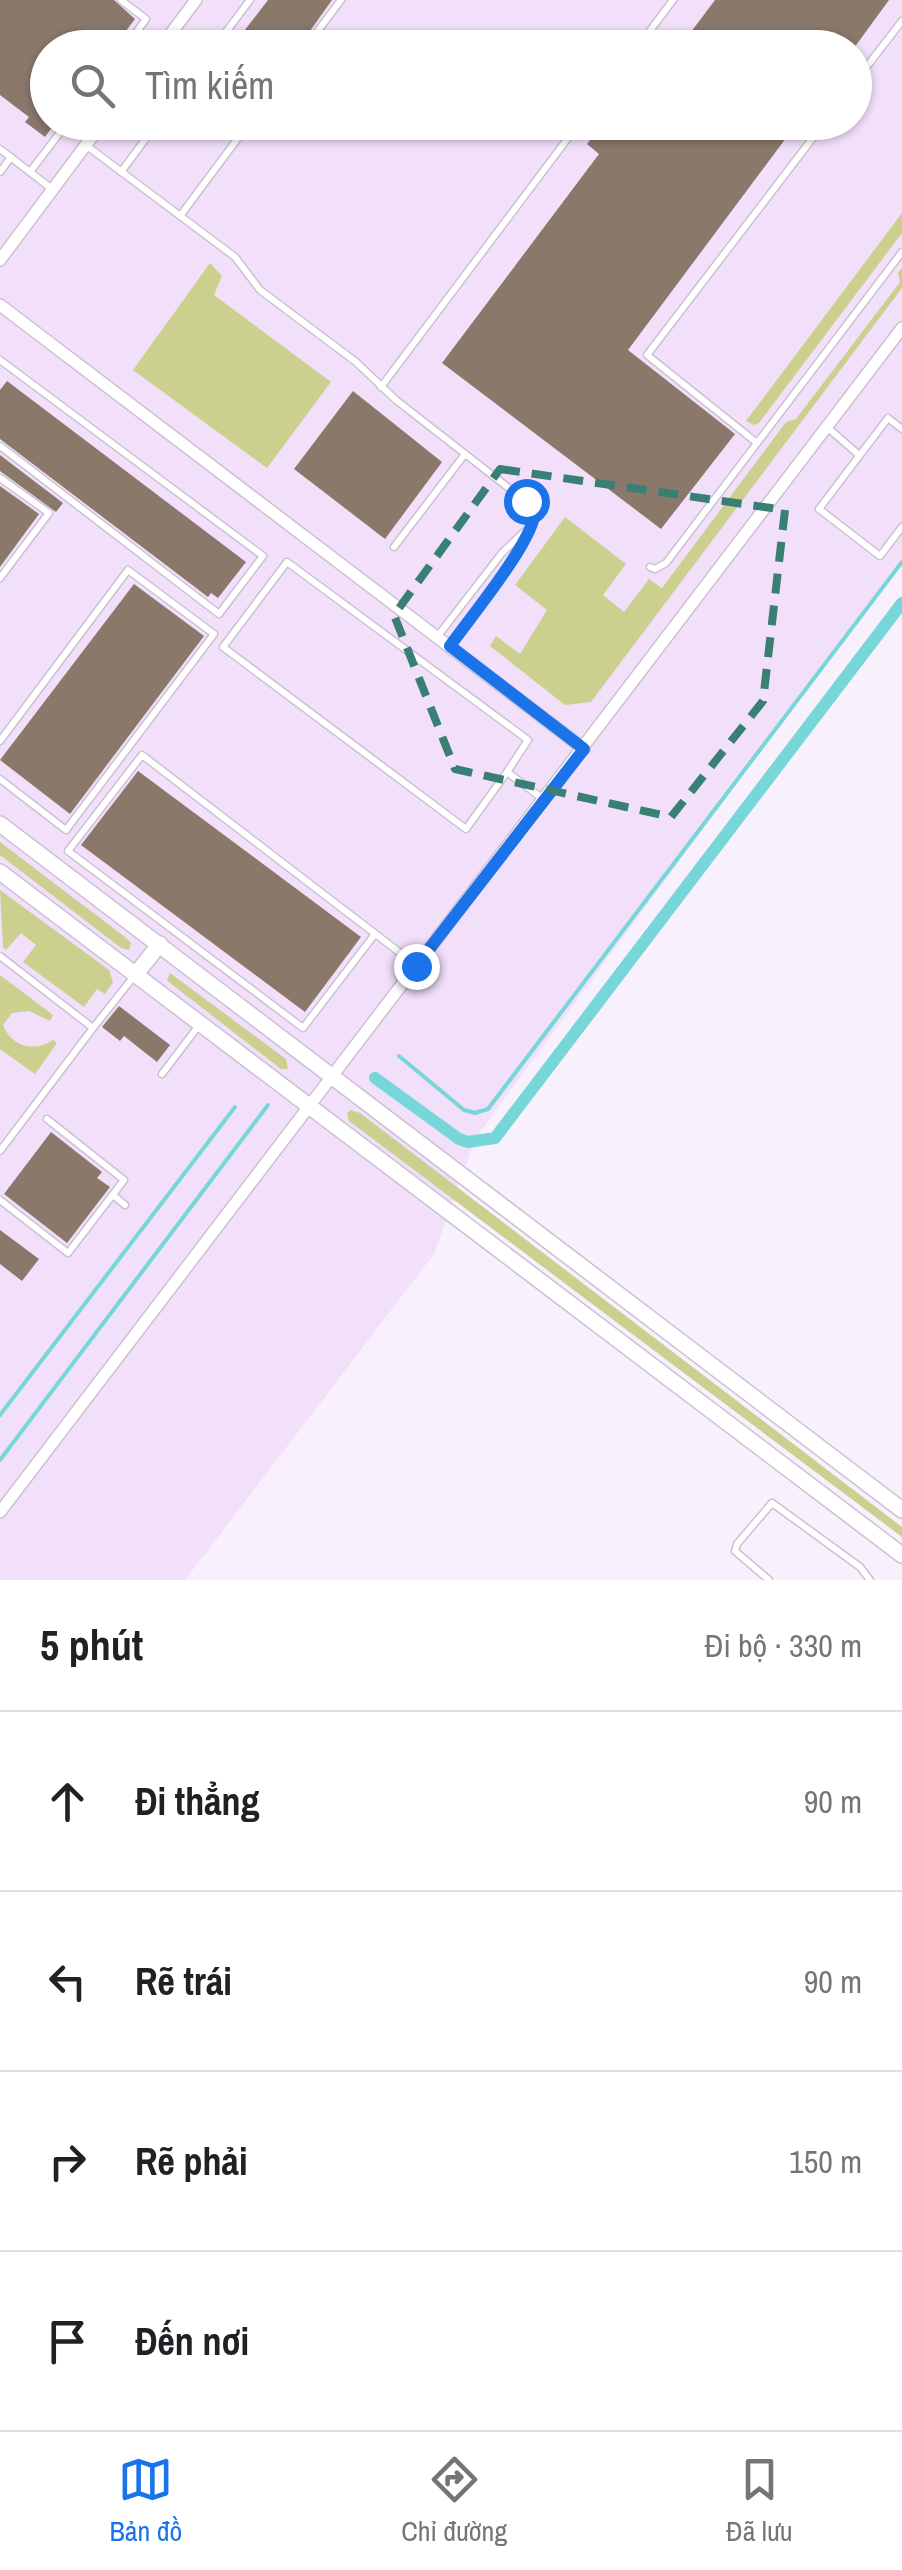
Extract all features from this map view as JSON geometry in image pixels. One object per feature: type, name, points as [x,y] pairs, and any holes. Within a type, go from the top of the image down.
[{"type":"street","points":[[174,30],[196,0]]},
{"type":"street","points":[[0,260],[90,140]]},
{"type":"street","points":[[0,305],[584,749]]},
{"type":"street","points":[[0,1512],[902,328]]},
{"type":"street","points":[[0,824],[902,1510]]},
{"type":"street","points":[[0,872],[902,1555]]},
{"type":"street","points":[[135,975],[160,944]]},
{"type":"lane","points":[[121,0],[146,19],[138,30]]},
{"type":"lane","points":[[228,30],[250,0]]},
{"type":"lane","points":[[319,30],[341,0]]},
{"type":"lane","points":[[650,30],[673,0]]},
{"type":"lane","points":[[872,60],[902,21]]},
{"type":"lane","points":[[30,172],[54,140]]},
{"type":"lane","points":[[121,172],[145,140]]},
{"type":"lane","points":[[180,216],[237,140]]},
{"type":"lane","points":[[381,386],[566,140]]},
{"type":"lane","points":[[757,443],[647,355],[810,140]]},
{"type":"lane","points":[[86,146],[235,257],[260,290],[356,362],[533,507],[532,524],[510,563],[450,646]]},
{"type":"lane","points":[[0,149],[53,190]]},
{"type":"lane","points":[[0,172],[11,158]]},
{"type":"lane","points":[[650,567],[666,563],[902,252]]},
{"type":"lane","points":[[0,360],[263,556],[219,614],[0,446]]},
{"type":"lane","points":[[902,429],[888,418],[819,509],[880,556],[902,527]]},
{"type":"lane","points":[[827,427],[859,455]]},
{"type":"lane","points":[[394,547],[465,454]]},
{"type":"lane","points":[[0,478],[49,513],[0,578]]},
{"type":"lane","points":[[436,636],[502,554],[532,524]]},
{"type":"lane","points":[[287,562],[528,740],[507,772],[466,828],[223,647],[287,562]]},
{"type":"lane","points":[[0,741],[128,570],[214,634],[66,830],[0,779]]},
{"type":"lane","points":[[376,934],[303,1028],[68,851],[142,754],[376,934],[416,966]]},
{"type":"lane","points":[[507,772],[544,800]]},
{"type":"lane","points":[[0,956],[93,1028]]},
{"type":"lane","points":[[0,1151],[135,975]]},
{"type":"lane","points":[[162,1074],[200,1024]]},
{"type":"lane","points":[[0,1200],[68,1253],[124,1180],[47,1119]]},
{"type":"lane","points":[[112,1195],[125,1205]]},
{"type":"lane","points":[[769,1580],[735,1551],[774,1503],[860,1567],[870,1580]]},
{"type":"highlighted area","points":[[500,469],[785,510],[763,701],[671,817],[455,769],[394,615]]},
{"type":"shaded area","points":[[0,0],[902,0],[902,559],[476,1137],[434,1254],[185,1580],[0,1580]]},
{"type":"green space","points":[[902,213],[902,233],[759,423],[746,421]]},
{"type":"green space","points":[[210,263],[222,276],[214,295],[331,382],[267,468],[133,370]]},
{"type":"green space","points":[[902,268],[902,288],[591,702],[565,705],[490,646],[496,636],[520,654],[547,610],[515,585],[565,517],[626,564],[603,595],[624,612],[649,579],[662,588],[786,422],[796,419],[900,282],[898,273]]},
{"type":"green space","points":[[0,842],[125,937],[131,943],[129,950],[121,948],[0,855]]},
{"type":"green space","points":[[0,890],[109,970],[113,982],[105,994],[97,989],[84,1007],[23,962],[36,945],[21,933],[6,950]]},
{"type":"green space","points":[[170,973],[286,1059],[288,1069],[281,1069],[170,983]]},
{"type":"green space","points":[[0,975],[53,1015],[50,1021],[29,1011],[12,1013],[3,1025],[12,1038],[24,1045],[38,1046],[53,1040],[57,1043],[35,1074],[0,1049]]},
{"type":"green space","points":[[347,1113],[360,1113],[902,1527],[902,1537],[349,1121]]},
{"type":"building","points":[[0,0],[114,0],[135,19],[127,30],[30,30],[30,126],[25,122],[29,117],[0,95]]},
{"type":"building","points":[[268,0],[332,0],[311,30],[245,30]]},
{"type":"building","points":[[715,0],[889,0],[867,30],[692,30]]},
{"type":"building","points":[[590,140],[785,140],[628,350],[735,434],[661,529],[442,363],[599,154],[587,144]]},
{"type":"building","points":[[7,381],[246,562],[218,598],[211,593],[208,597],[0,439],[0,390]]},
{"type":"building","points":[[353,391],[442,462],[385,539],[294,469]]},
{"type":"building","points":[[0,455],[63,503],[56,512],[0,471]]},
{"type":"building","points":[[0,486],[39,514],[0,567]]},
{"type":"building","points":[[134,584],[204,636],[70,814],[0,760]]},
{"type":"building","points":[[138,771],[361,937],[305,1012],[81,845]]},
{"type":"building","points":[[119,1006],[170,1045],[157,1062],[124,1036],[120,1041],[102,1027]]},
{"type":"building","points":[[51,1132],[102,1172],[97,1178],[110,1187],[67,1243],[4,1194]]},
{"type":"building","points":[[0,1230],[39,1259],[22,1281],[0,1264]]},
{"type":"waterway","points":[[399,1056],[464,1110],[475,1113],[488,1109],[902,562]]},
{"type":"waterway","points":[[375,1078],[459,1139],[468,1142],[495,1138],[902,603]]},
{"type":"waterway","points":[[0,1460],[268,1105]]},
{"type":"waterway","points":[[0,1415],[235,1107]]},
{"type":"route","points":[[416,966],[584,749],[450,646],[510,563],[534,521],[535,511],[526,501]]}]
